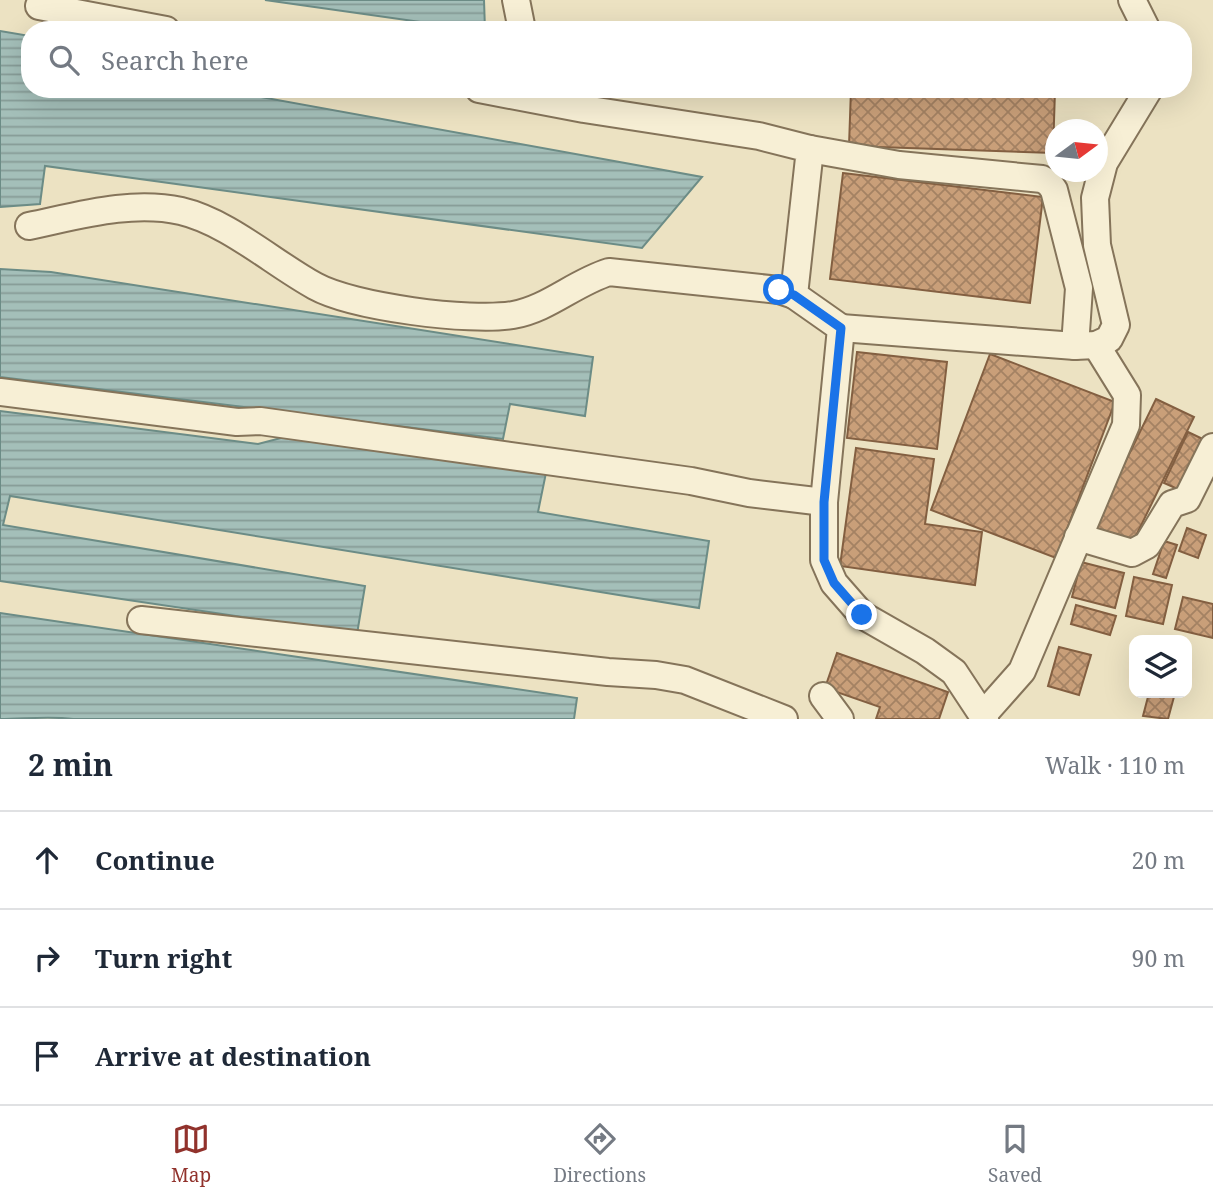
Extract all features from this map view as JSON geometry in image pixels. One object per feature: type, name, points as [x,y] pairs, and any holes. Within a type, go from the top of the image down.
[{"type":"lane","points":[[516,0],[520,21]]},
{"type":"lane","points":[[1132,0],[1142,21]]},
{"type":"lane","points":[[39,6],[118,21]]},
{"type":"lane","points":[[553,98],[899,165],[1042,179],[1049,183],[1054,191],[1079,288],[1085,346],[1127,394],[1128,410],[1126,425],[1022,671],[984,717],[954,672],[925,651],[862,615],[834,583],[824,560],[824,502],[841,328]]},
{"type":"lane","points":[[29,226],[114,209],[146,207],[180,211],[203,218],[317,287],[345,299],[443,314],[488,317],[513,315],[537,308],[586,279],[609,272],[779,290],[794,295],[841,328],[1085,346],[1109,339],[1116,325],[1097,245],[1095,198],[1104,163],[1144,98]]},
{"type":"lane","points":[[794,295],[810,149]]},
{"type":"lane","points":[[0,392],[237,422],[260,421],[824,502]]},
{"type":"lane","points":[[1078,537],[1132,554],[1147,545],[1172,505],[1187,499],[1213,447]]},
{"type":"lane","points":[[141,620],[608,672],[656,675],[685,680],[718,691],[742,704],[784,719]]},
{"type":"lane","points":[[823,696],[840,719]]},
{"type":"water","points":[[265,0],[484,0],[485,21],[413,21]]},
{"type":"water","points":[[0,31],[21,34],[21,98],[267,98],[702,177],[642,248],[45,166],[40,204],[0,207]]},
{"type":"water","points":[[0,269],[51,272],[593,357],[585,416],[510,404],[503,439],[0,377]]},
{"type":"water","points":[[0,411],[258,444],[300,433],[548,463],[538,512],[709,541],[699,608],[10,496],[3,525],[365,586],[357,634],[0,581]]},
{"type":"water","points":[[0,613],[577,698],[574,719],[0,719]]},
{"type":"building","points":[[851,98],[1055,98],[1054,119],[1045,119],[1045,153],[849,146]]},
{"type":"building","points":[[843,173],[1043,197],[1030,303],[830,279]]},
{"type":"building","points":[[857,352],[947,362],[937,449],[847,438]]},
{"type":"building","points":[[990,354],[1115,402],[1056,558],[931,510]]},
{"type":"building","points":[[1156,399],[1194,417],[1131,546],[1093,528]]},
{"type":"building","points":[[1188,432],[1207,441],[1182,491],[1164,483]]},
{"type":"building","points":[[856,448],[934,459],[925,524],[982,532],[975,585],[840,566]]},
{"type":"building","points":[[1187,528],[1206,535],[1198,558],[1179,551]]},
{"type":"building","points":[[1164,541],[1177,545],[1166,578],[1153,574]]},
{"type":"building","points":[[1081,562],[1124,573],[1115,608],[1072,597]]},
{"type":"building","points":[[1134,577],[1172,585],[1163,624],[1126,616]]},
{"type":"building","points":[[1183,597],[1213,604],[1213,638],[1175,629]]},
{"type":"building","points":[[1076,605],[1116,616],[1110,635],[1071,624]]},
{"type":"building","points":[[1059,647],[1091,655],[1079,695],[1048,686]]},
{"type":"building","points":[[837,653],[948,692],[939,719],[876,719],[880,707],[825,688]]},
{"type":"building","points":[[1148,698],[1174,698],[1168,719],[1143,716]]},
{"type":"route","points":[[779,290],[794,295],[841,328],[824,502],[824,560],[834,583],[862,615]]}]
